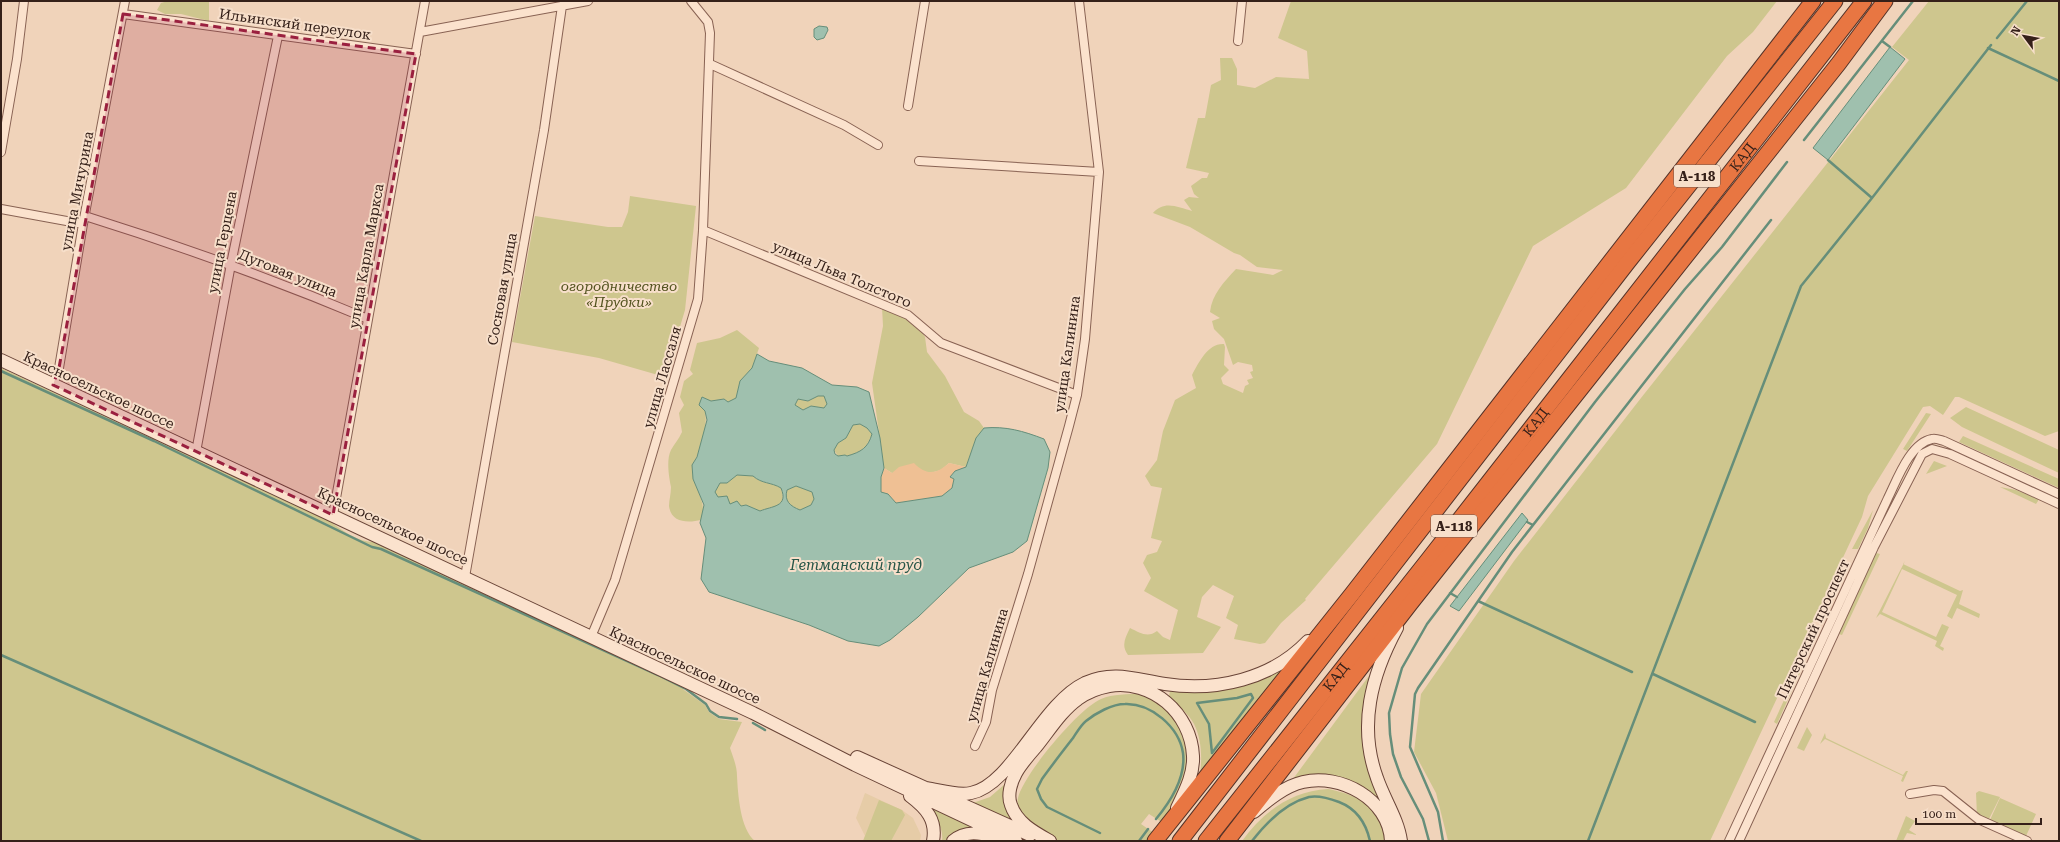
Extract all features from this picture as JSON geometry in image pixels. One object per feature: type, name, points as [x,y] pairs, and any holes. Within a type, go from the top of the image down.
[{"type":"highway","points":[[1155,841],[1352,594],[1813,1]]},
{"type":"highway","name":"КАД","points":[[1180,841],[1628,262],[1835,1]]},
{"type":"highway","name":"КАД","points":[[1206,841],[1423,567],[1864,1]]},
{"type":"highway","points":[[1775,115],[1882,4]]},
{"type":"highway","points":[[1227,841],[1410,604],[1839,63],[1882,4]]},
{"type":"highway","points":[[1511,388],[1628,262]]},
{"type":"main road","name":"Красносельское шоссе","points":[[1,360],[771,721],[855,765],[1016,841]]},
{"type":"main road","points":[[926,788],[953,793],[970,793],[983,789],[994,781],[1008,766],[1063,699],[1085,683],[1102,678],[1119,676],[1179,686],[1218,686],[1257,675],[1283,661],[1300,649],[1352,594]]},
{"type":"main road","points":[[1401,841],[1394,817],[1376,776],[1367,733],[1367,712],[1381,663],[1410,604]]},
{"type":"main road","points":[[1050,841],[1024,825],[1010,804],[1010,790],[1016,773],[1069,708],[1090,692],[1109,686],[1130,686],[1151,692],[1167,701],[1176,710],[1186,727],[1193,756],[1192,774],[1173,818]]},
{"type":"main road","name":"Красносельское шоссе","points":[[771,721],[798,731],[1043,841]]},
{"type":"main road","points":[[855,765],[923,806],[932,818],[934,834],[933,841]]},
{"type":"main road","points":[[1242,822],[1280,792],[1302,782],[1320,779],[1344,784],[1357,790],[1371,800],[1385,821],[1391,841]]},
{"type":"main road","points":[[953,841],[967,834],[981,833],[1008,841]]},
{"type":"street","points":[[1,152],[17,59],[24,1]]},
{"type":"street","name":"улица Мичурина","points":[[53,385],[59,368],[84,220],[126,1]]},
{"type":"street","name":"улица Карла Маркса","points":[[333,515],[425,1]]},
{"type":"street","points":[[420,32],[588,1]]},
{"type":"street","name":"улица Лассаля","points":[[591,637],[615,580],[698,299],[704,230],[710,33],[708,22],[691,1]]},
{"type":"street","points":[[908,106],[925,1]]},
{"type":"street","name":"улица Калинина","points":[[975,746],[986,722],[992,690],[1034,553],[1078,394],[1085,339],[1099,172],[1079,1]]},
{"type":"street","points":[[1238,41],[1242,1]]},
{"type":"street","name":"Сосновая улица","points":[[465,577],[542,138],[562,6]]},
{"type":"street","name":"Ильинский переулок","points":[[123,14],[416,54]]},
{"type":"street","name":"улица Герцена","points":[[196,452],[230,264],[278,36]]},
{"type":"street","points":[[710,64],[844,125],[878,145]]},
{"type":"street","points":[[919,161],[1099,172]]},
{"type":"street","name":"Дуговая улица","points":[[1,209],[84,220],[167,242],[230,264],[368,319]]},
{"type":"street","name":"улица Льва Толстого","points":[[704,230],[908,315],[941,344],[1078,394]]},
{"type":"street","name":"Питерский проспект","points":[[1729,841],[1888,498],[1914,449],[1922,442],[1933,438],[1955,445],[2059,494]]},
{"type":"street","name":"Питерский проспект","points":[[1739,841],[1874,547],[1919,459],[1926,451],[1932,449],[1950,454],[2059,504]]},
{"type":"street","points":[[1910,794],[1943,790],[1978,819],[2027,841]]},
{"type":"highlighted area","points":[[123,14],[416,54],[333,515],[53,385],[59,368]]},
{"type":"shaded area","points":[[865,793],[902,810],[913,818],[921,835],[920,841],[863,841],[865,836],[856,818]]},
{"type":"green space","points":[[168,1],[209,1],[209,21],[181,14],[165,14],[157,10],[161,3]]},
{"type":"green space","points":[[1291,1],[1777,1],[1753,32],[1727,56],[1626,188],[1533,246],[1437,444],[1305,599],[1306,600],[1281,623],[1265,643],[1260,644],[1234,639],[1238,625],[1226,618],[1234,596],[1213,585],[1202,597],[1197,617],[1221,627],[1203,653],[1128,655],[1124,645],[1130,628],[1147,634],[1157,631],[1163,637],[1170,640],[1178,610],[1144,591],[1151,578],[1143,563],[1147,555],[1157,552],[1162,541],[1151,538],[1162,488],[1151,486],[1145,476],[1157,460],[1163,431],[1175,400],[1196,388],[1192,375],[1205,354],[1213,347],[1218,345],[1224,344],[1224,365],[1229,370],[1221,378],[1223,384],[1243,393],[1245,386],[1249,384],[1247,380],[1253,378],[1250,372],[1253,371],[1252,365],[1238,362],[1233,365],[1224,339],[1214,329],[1212,321],[1220,318],[1210,312],[1213,300],[1219,289],[1236,269],[1273,275],[1283,270],[1257,267],[1240,255],[1190,227],[1153,213],[1157,209],[1166,206],[1176,206],[1192,211],[1184,200],[1189,197],[1199,198],[1194,194],[1191,186],[1202,178],[1207,178],[1209,173],[1186,168],[1198,118],[1205,118],[1211,85],[1221,80],[1220,58],[1232,58],[1237,69],[1237,85],[1255,88],[1276,77],[1309,79],[1307,51],[1278,38]]},
{"type":"green space","points":[[1929,1],[2059,1],[2059,431],[2045,436],[1959,397],[1955,397],[1943,415],[1930,406],[1923,407],[1868,496],[1862,517],[1710,841],[1448,841],[1436,793],[1414,752],[1421,694],[1514,561],[1909,60],[1892,47]]},
{"type":"green space","name":"огородничество «Прудки»","points":[[630,196],[696,206],[685,310],[665,377],[599,358],[512,342],[535,216],[608,227],[622,227],[628,212]]},
{"type":"green space","points":[[882,307],[899,313],[918,325],[925,337],[927,352],[945,376],[964,412],[979,421],[984,428],[976,438],[966,467],[949,463],[941,470],[930,473],[920,470],[892,473],[884,468],[872,383],[883,326]]},
{"type":"green space","points":[[737,330],[759,348],[752,368],[740,381],[736,398],[728,402],[724,399],[711,401],[705,411],[706,422],[704,434],[692,467],[692,474],[703,506],[701,520],[686,521],[677,519],[670,512],[669,506],[671,487],[668,463],[669,454],[682,432],[679,413],[684,405],[680,397],[684,381],[693,374],[690,370],[697,343],[720,338]]},
{"type":"green space","points":[[1,368],[331,522],[357,538],[368,542],[374,542],[680,685],[684,690],[705,705],[709,712],[719,719],[742,722],[730,748],[735,762],[739,801],[743,820],[750,836],[755,841],[1,841]]},
{"type":"green space","points":[[818,396],[824,396],[827,404],[824,408],[811,406],[803,410],[795,405],[798,399],[808,401]]},
{"type":"green space","points":[[1966,407],[2059,450],[2059,473],[1962,427],[1950,418]]},
{"type":"green space","points":[[1926,413],[1931,414],[1907,451],[1903,449]]},
{"type":"green space","points":[[860,424],[867,428],[872,434],[866,446],[856,453],[847,456],[838,456],[834,450],[838,443],[846,438],[853,425]]},
{"type":"green space","points":[[1963,436],[2059,479],[2059,488],[1959,442]]},
{"type":"green space","points":[[1934,461],[1947,466],[1926,474]]},
{"type":"green space","points":[[737,475],[753,476],[756,479],[781,488],[783,495],[781,503],[774,507],[760,511],[746,505],[741,506],[730,504],[723,497],[718,497],[715,492],[720,483],[727,483]]},
{"type":"green space","points":[[796,486],[812,492],[814,499],[811,505],[800,510],[793,507],[786,497],[787,490]]},
{"type":"green space","points":[[2000,487],[2016,490],[2038,499],[2038,501],[2036,504]]},
{"type":"green space","points":[[1873,510],[1868,528],[1858,549],[1852,549]]},
{"type":"green space","points":[[1876,553],[1880,554],[1842,635],[1839,634]]},
{"type":"green space","points":[[1903,564],[1960,591],[1963,590],[1959,604],[1980,614],[1979,618],[1957,608],[1952,619],[1947,616],[1957,595],[1902,569],[1882,612],[1936,637],[1942,624],[1949,627],[1940,646],[1944,648],[1943,651],[1935,646],[1937,641],[1880,614],[1876,618]]},
{"type":"green space","points":[[1801,663],[1804,664],[1777,724],[1774,722]]},
{"type":"green space","points":[[1377,665],[1365,714],[1379,796],[1377,799],[1357,787],[1290,783]]},
{"type":"green space","points":[[1285,667],[1199,782],[1201,753],[1197,731],[1189,716],[1169,696],[1170,691],[1214,691],[1234,688]]},
{"type":"green space","points":[[1140,694],[1158,701],[1174,716],[1186,738],[1190,758],[1188,773],[1171,813],[1163,823],[1149,814],[1141,824],[1154,833],[1148,841],[1059,841],[1034,827],[1018,811],[1018,798],[1030,774],[1053,743],[1079,715],[1101,699],[1115,695]]},
{"type":"green space","points":[[1807,727],[1812,735],[1804,751],[1797,748]]},
{"type":"green space","points":[[1825,733],[1826,738],[1903,775],[1906,771],[1908,771],[1903,782],[1901,781],[1903,776],[1825,739],[1820,744]]},
{"type":"green space","points":[[1005,784],[1007,784],[1005,804],[1014,825],[970,804],[990,797]]},
{"type":"green space","points":[[1328,789],[1353,796],[1369,806],[1381,824],[1387,837],[1387,841],[1242,841],[1259,821],[1279,805],[1302,794]]},
{"type":"green space","points":[[1979,791],[2000,797],[1988,821],[1977,816],[1976,793]]},
{"type":"green space","points":[[2000,798],[2036,814],[2026,836],[1990,820]]},
{"type":"green space","points":[[879,800],[902,810],[905,815],[891,841],[863,841]]},
{"type":"green space","points":[[934,806],[978,828],[950,841],[942,841],[942,835],[935,815]]},
{"type":"green space","points":[[1906,816],[1915,821],[1909,830],[1917,835],[1907,833],[1903,841],[1896,841]]},
{"type":"sand","points":[[914,463],[927,472],[936,471],[945,467],[949,463],[966,467],[955,471],[950,477],[954,479],[952,488],[942,496],[896,503],[888,494],[881,492],[881,477],[884,468],[892,473],[899,467]]},
{"type":"water","points":[[819,26],[827,27],[828,30],[824,38],[817,40],[814,37],[814,29]]},
{"type":"water","points":[[1890,47],[1905,59],[1828,160],[1813,148]]},
{"type":"water","name":"Гетманский пруд","points":[[757,354],[769,361],[802,368],[832,385],[857,387],[869,392],[880,438],[884,468],[881,477],[881,492],[888,494],[896,503],[942,496],[952,488],[954,479],[950,477],[955,471],[966,467],[976,438],[984,428],[1014,430],[1044,439],[1050,452],[1048,468],[1027,541],[1013,552],[969,568],[918,617],[890,640],[879,646],[848,641],[809,625],[709,592],[701,579],[706,538],[700,523],[704,505],[693,479],[692,465],[697,457],[707,420],[705,411],[699,405],[702,397],[711,401],[724,399],[728,402],[736,398],[740,381],[752,368]],"holes":[[[818,396],[824,396],[827,404],[824,408],[811,406],[803,410],[795,405],[798,399],[808,401]],[[860,424],[867,428],[872,434],[870,439],[866,446],[860,451],[847,456],[838,456],[835,454],[834,450],[838,443],[846,438],[853,425]],[[737,475],[753,476],[756,479],[781,488],[783,499],[778,505],[760,511],[746,505],[741,506],[737,501],[730,504],[727,496],[718,497],[715,492],[720,483],[727,483]],[[796,486],[812,492],[814,499],[811,505],[800,510],[793,507],[787,500],[787,490]]]},
{"type":"water","points":[[1522,513],[1528,520],[1459,611],[1450,606]]},
{"type":"waterway","points":[[1804,140],[1913,1]]},
{"type":"waterway","points":[[1997,38],[2027,1]]},
{"type":"waterway","points":[[1882,41],[1890,47]]},
{"type":"waterway","points":[[1588,841],[1801,286],[1872,198],[1991,45]]},
{"type":"waterway","points":[[1988,48],[2059,81]]},
{"type":"waterway","points":[[1828,160],[1872,198]]},
{"type":"waterway","points":[[1429,841],[1423,819],[1401,777],[1393,754],[1389,713],[1402,668],[1427,624],[1595,402],[1685,289],[1722,247],[1787,162]]},
{"type":"waterway","points":[[1443,841],[1438,812],[1410,747],[1415,694],[1418,688],[1512,552],[1771,220]]},
{"type":"waterway","points":[[1,371],[154,441],[372,547],[381,549],[658,675],[686,689],[706,704],[710,711],[719,717],[737,719]]},
{"type":"waterway","points":[[1527,522],[1533,525]]},
{"type":"waterway","points":[[1450,593],[1457,597]]},
{"type":"waterway","points":[[1478,601],[1632,672]]},
{"type":"waterway","points":[[1,655],[421,841]]},
{"type":"waterway","points":[[1653,674],[1755,722]]},
{"type":"waterway","points":[[1251,694],[1253,698],[1212,753],[1209,724],[1197,703],[1237,698],[1251,694]]},
{"type":"waterway","points":[[1100,833],[1047,807],[1041,799],[1037,789],[1042,779],[1082,724],[1099,712],[1120,704],[1135,705],[1154,712],[1170,726],[1180,743],[1183,753],[1180,780],[1172,797],[1156,819]]},
{"type":"waterway","points":[[753,723],[765,730]]},
{"type":"waterway","points":[[1252,841],[1263,827],[1277,814],[1292,804],[1309,797],[1325,798],[1336,801],[1351,809],[1360,817],[1366,828],[1370,841]]},
{"type":"waterway","points":[[1139,841],[1148,829]]}]
